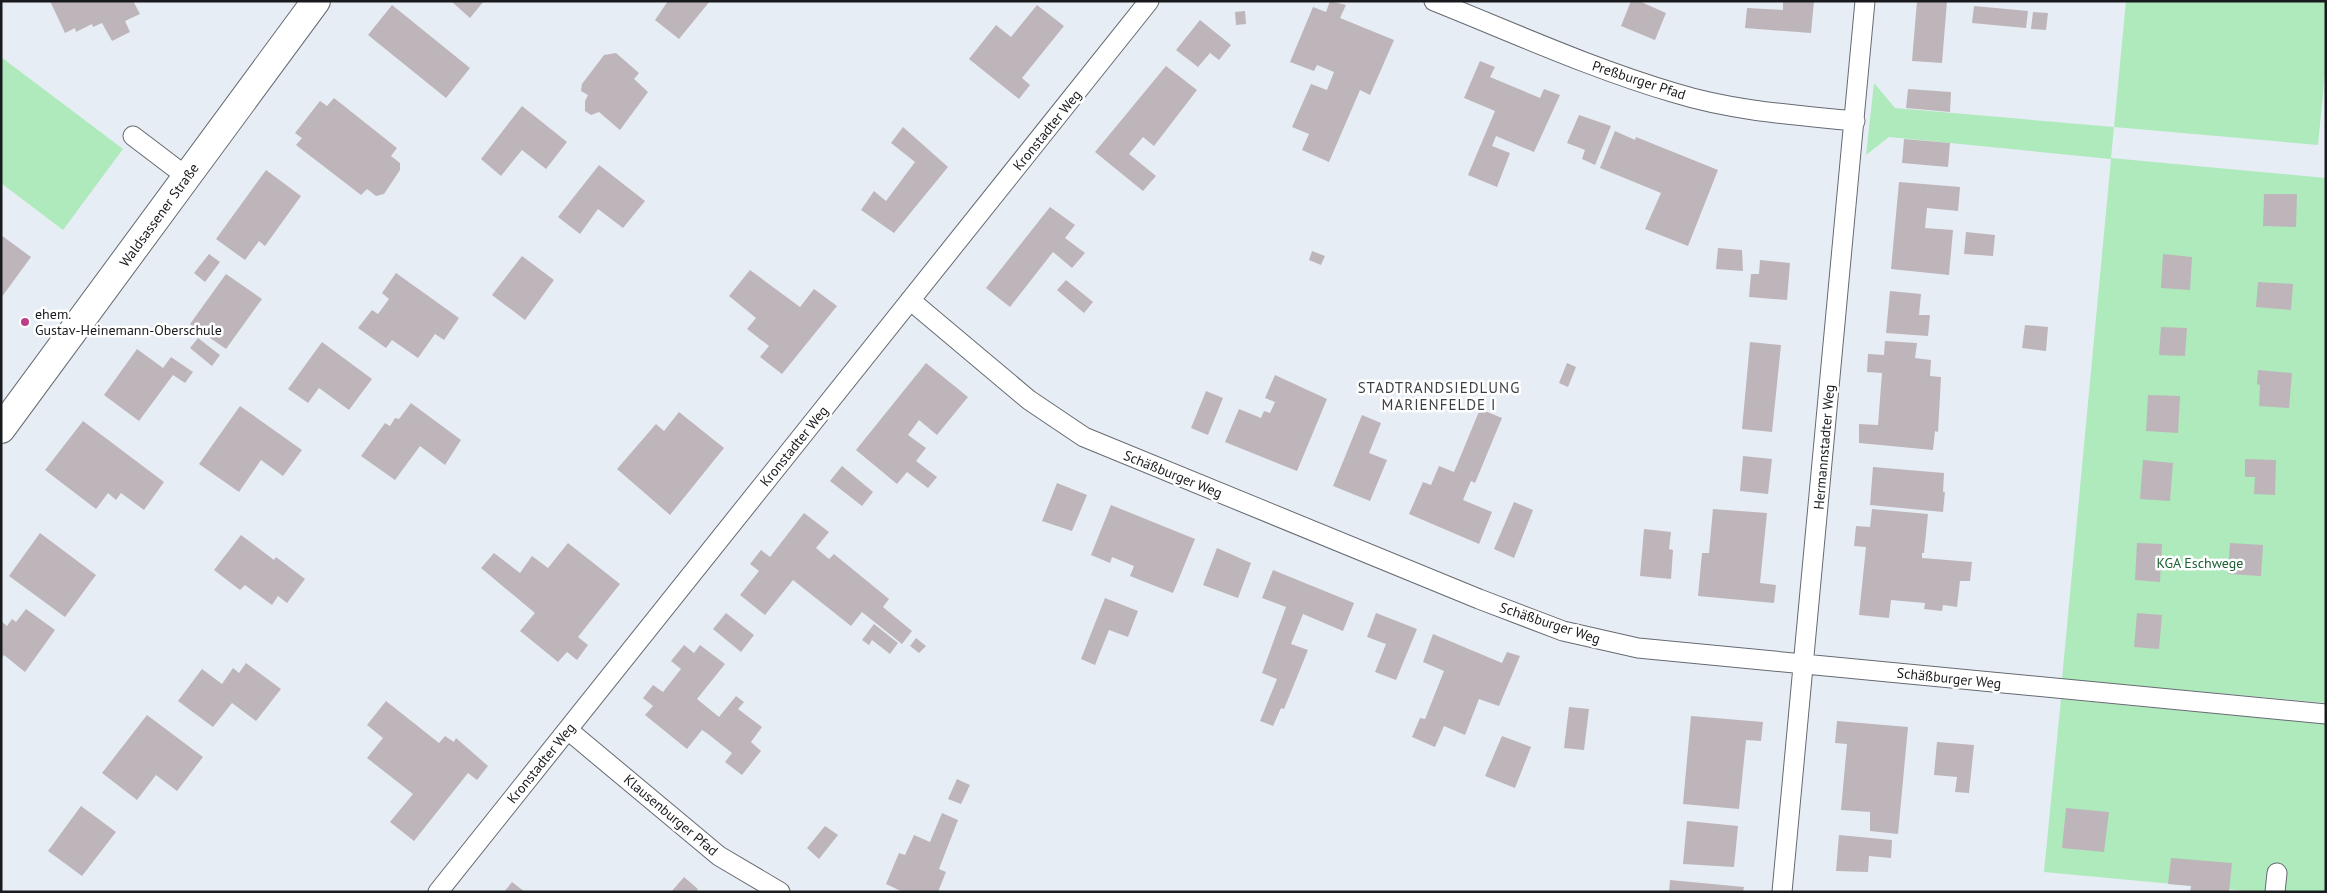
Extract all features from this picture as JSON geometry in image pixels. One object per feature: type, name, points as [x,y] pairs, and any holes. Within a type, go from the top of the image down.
[{"type":"street","name":"Waldsassener Straße","points":[[1,430],[316,1]]},
{"type":"lane","name":"Kronstadter Weg","points":[[438,892],[1150,1]]},
{"type":"lane","name":"Preßburger Pfad","points":[[1434,1],[1611,72],[1676,94],[1758,111],[1855,121]]},
{"type":"lane","name":"Hermannstadter Weg","points":[[1782,892],[1865,1]]},
{"type":"lane","points":[[133,136],[187,177]]},
{"type":"lane","name":"Schäßburger Weg","points":[[910,300],[1029,400],[1084,437],[1470,596],[1563,631],[1638,648],[2326,714]]},
{"type":"lane","name":"Klausenburger Pfad","points":[[568,730],[719,856],[780,892]]},
{"type":"green space","points":[[2126,1],[2326,1],[2326,62],[2318,145],[2114,127]]},
{"type":"green space","points":[[1,57],[123,149],[63,230],[1,183]]},
{"type":"green space","name":"KGA Eschwege","points":[[1874,83],[1895,108],[2114,127],[2111,158],[2326,178],[2326,703],[2062,679],[2111,159],[1889,137],[1866,155]]},
{"type":"green space","points":[[2061,699],[2326,724],[2326,892],[2258,892],[2044,872]]},
{"type":"building","points":[[50,1],[133,1],[140,14],[125,21],[130,32],[112,41],[102,23],[93,27],[92,24],[76,32],[75,28],[65,33]]},
{"type":"building","points":[[451,1],[484,1],[470,18]]},
{"type":"building","points":[[668,1],[710,1],[679,39],[655,20]]},
{"type":"building","points":[[1330,1],[1346,5],[1340,18],[1394,40],[1370,95],[1360,90],[1329,162],[1302,150],[1309,134],[1292,127],[1311,84],[1327,90],[1334,72],[1317,65],[1314,71],[1290,62],[1313,7],[1326,12]]},
{"type":"building","points":[[1631,1],[1639,1],[1666,13],[1655,40],[1621,26]]},
{"type":"building","points":[[1783,1],[1814,1],[1811,33],[1745,28],[1747,8],[1783,10]]},
{"type":"building","points":[[1917,1],[1947,1],[1942,63],[1912,61]]},
{"type":"building","points":[[392,5],[470,68],[446,98],[368,35]]},
{"type":"building","points":[[1037,5],[1064,26],[1022,78],[1030,85],[1019,99],[969,59],[996,25],[1011,37]]},
{"type":"building","points":[[1974,6],[2028,11],[2026,28],[1972,23]]},
{"type":"building","points":[[1245,11],[1246,24],[1236,25],[1235,12]]},
{"type":"building","points":[[2033,12],[2048,13],[2046,30],[2031,29]]},
{"type":"building","points":[[1200,20],[1231,45],[1219,60],[1210,53],[1198,67],[1176,50]]},
{"type":"building","points":[[616,53],[639,73],[634,79],[648,92],[620,130],[599,112],[591,115],[585,111],[585,101],[588,95],[581,91],[582,84],[604,55]]},
{"type":"building","points":[[1480,61],[1495,67],[1490,77],[1540,98],[1544,89],[1560,95],[1534,152],[1496,136],[1492,146],[1510,153],[1497,187],[1468,175],[1495,111],[1464,98]]},
{"type":"building","points":[[1166,66],[1197,90],[1154,146],[1143,137],[1129,154],[1156,176],[1143,191],[1095,152]]},
{"type":"building","points":[[1908,89],[1951,92],[1950,112],[1906,108]]},
{"type":"building","points":[[334,98],[397,148],[391,156],[400,163],[400,170],[384,194],[376,196],[367,189],[361,195],[296,145],[302,138],[295,133],[320,101],[327,106]]},
{"type":"building","points":[[522,106],[567,142],[546,169],[522,150],[501,176],[481,159]]},
{"type":"building","points":[[1579,115],[1611,126],[1595,165],[1582,159],[1585,150],[1567,143]]},
{"type":"building","points":[[903,127],[948,167],[894,233],[861,210],[874,191],[886,201],[915,162],[891,143]]},
{"type":"building","points":[[1615,131],[1635,140],[1636,137],[1718,170],[1688,246],[1645,229],[1661,193],[1600,168]]},
{"type":"building","points":[[1904,139],[1950,143],[1948,167],[1902,163]]},
{"type":"building","points":[[599,165],[645,201],[623,228],[598,209],[580,234],[558,217]]},
{"type":"building","points":[[266,170],[301,196],[265,246],[259,241],[245,260],[216,239]]},
{"type":"building","points":[[1899,182],[1960,187],[1958,211],[1927,208],[1925,228],[1953,230],[1949,275],[1891,269]]},
{"type":"building","points":[[2264,194],[2297,194],[2296,227],[2263,226]]},
{"type":"building","points":[[1050,207],[1075,225],[1065,238],[1085,253],[1072,268],[1053,252],[1010,307],[986,288]]},
{"type":"building","points":[[1966,232],[1995,235],[1993,256],[1964,254]]},
{"type":"building","points":[[1,235],[31,257],[1,298]]},
{"type":"building","points":[[1718,248],[1742,250],[1743,271],[1716,269]]},
{"type":"building","points":[[1312,251],[1325,256],[1321,265],[1309,260]]},
{"type":"building","points":[[209,254],[220,262],[205,282],[194,273]]},
{"type":"building","points":[[2163,254],[2192,257],[2190,290],[2161,288]]},
{"type":"building","points":[[522,256],[554,280],[525,320],[492,295]]},
{"type":"building","points":[[1760,260],[1790,263],[1787,300],[1749,297],[1751,274],[1759,274]]},
{"type":"building","points":[[750,270],[800,307],[814,289],[837,306],[782,374],[760,357],[769,346],[747,329],[756,318],[729,296]]},
{"type":"building","points":[[396,273],[459,318],[444,340],[435,334],[418,358],[392,340],[386,348],[358,328],[372,310],[378,314],[389,299],[382,293]]},
{"type":"building","points":[[226,274],[262,299],[226,349],[190,324]]},
{"type":"building","points":[[1066,280],[1093,302],[1084,313],[1057,290]]},
{"type":"building","points":[[2258,282],[2293,284],[2291,310],[2256,307]]},
{"type":"building","points":[[1890,291],[1921,294],[1919,315],[1930,315],[1928,336],[1886,333]]},
{"type":"building","points":[[2025,325],[2048,327],[2046,351],[2022,348]]},
{"type":"building","points":[[2161,327],[2187,328],[2185,356],[2159,355]]},
{"type":"building","points":[[198,338],[220,355],[212,366],[190,348]]},
{"type":"building","points":[[1885,341],[1917,343],[1915,358],[1931,360],[1930,376],[1941,377],[1938,432],[1935,431],[1933,450],[1859,443],[1859,424],[1878,425],[1882,373],[1867,372],[1868,354],[1884,355]]},
{"type":"building","points":[[322,342],[372,379],[349,410],[319,388],[308,403],[288,389]]},
{"type":"building","points":[[1750,342],[1781,345],[1772,432],[1742,429]]},
{"type":"building","points":[[137,349],[163,368],[171,357],[193,372],[185,383],[173,375],[139,421],[104,395]]},
{"type":"building","points":[[926,363],[968,397],[937,435],[919,420],[908,435],[926,448],[916,461],[937,477],[928,488],[907,472],[897,484],[856,450]]},
{"type":"building","points":[[1567,363],[1576,367],[1568,387],[1559,383]]},
{"type":"building","points":[[2258,370],[2292,373],[2289,408],[2259,406],[2260,385],[2257,384]]},
{"type":"building","points":[[1275,375],[1327,399],[1297,471],[1225,442],[1239,409],[1261,418],[1264,411],[1270,413],[1275,402],[1265,398]]},
{"type":"building","points":[[1206,391],[1223,398],[1208,435],[1191,428]]},
{"type":"building","points":[[2148,395],[2180,396],[2178,433],[2146,431]]},
{"type":"building","points":[[411,403],[461,440],[445,465],[420,446],[395,480],[361,456],[385,423],[390,426],[395,418],[399,419]]},
{"type":"building","points":[[240,406],[302,450],[283,476],[261,460],[239,492],[199,464]]},
{"type":"building","points":[[1480,409],[1502,418],[1475,483],[1471,481],[1463,500],[1492,512],[1479,544],[1409,514],[1423,482],[1431,485],[1439,466],[1454,472]]},
{"type":"building","points":[[679,412],[724,448],[670,515],[617,469],[656,424],[664,431]]},
{"type":"building","points":[[1362,415],[1381,423],[1369,453],[1387,460],[1370,501],[1333,486]]},
{"type":"building","points":[[83,421],[164,482],[144,510],[121,493],[116,500],[108,493],[96,509],[45,470]]},
{"type":"building","points":[[1743,456],[1772,459],[1768,494],[1740,491]]},
{"type":"building","points":[[2245,459],[2276,460],[2275,495],[2254,494],[2255,477],[2245,477]]},
{"type":"building","points":[[2143,460],[2173,463],[2170,501],[2140,499]]},
{"type":"building","points":[[842,466],[873,492],[862,506],[830,481]]},
{"type":"building","points":[[1873,467],[1944,473],[1943,512],[1870,505]]},
{"type":"building","points":[[1057,483],[1087,495],[1072,531],[1042,521]]},
{"type":"building","points":[[1514,502],[1533,510],[1514,558],[1494,549]]},
{"type":"building","points":[[1111,505],[1195,539],[1173,593],[1130,576],[1134,566],[1112,557],[1110,563],[1091,555]]},
{"type":"building","points":[[1713,509],[1767,513],[1760,583],[1776,585],[1774,603],[1698,596],[1702,553],[1709,553]]},
{"type":"building","points":[[1872,509],[1928,514],[1922,558],[1972,562],[1970,581],[1960,581],[1957,607],[1943,605],[1942,611],[1924,609],[1925,603],[1891,600],[1889,618],[1859,615],[1866,547],[1854,546],[1856,526],[1870,527]]},
{"type":"building","points":[[804,513],[829,532],[816,548],[829,559],[834,554],[889,599],[883,607],[912,631],[902,644],[862,612],[851,626],[793,580],[765,615],[740,595],[759,571],[750,564],[761,550],[770,557]]},
{"type":"building","points":[[1644,529],[1671,532],[1669,549],[1673,550],[1671,579],[1640,576]]},
{"type":"building","points":[[40,533],[96,575],[65,617],[9,576]]},
{"type":"building","points":[[241,535],[274,560],[276,557],[305,579],[287,603],[278,596],[272,605],[245,585],[240,590],[214,570]]},
{"type":"building","points":[[568,543],[620,584],[578,637],[588,645],[577,660],[567,652],[558,662],[520,631],[535,613],[481,568],[494,553],[520,573],[532,556],[548,568]]},
{"type":"building","points":[[2137,543],[2162,544],[2160,582],[2135,580]]},
{"type":"building","points":[[2230,543],[2263,545],[2261,576],[2228,574]]},
{"type":"building","points":[[1217,548],[1251,563],[1238,598],[1203,585]]},
{"type":"building","points":[[1273,570],[1354,603],[1343,631],[1303,614],[1291,644],[1308,650],[1284,709],[1281,708],[1273,726],[1260,721],[1277,679],[1262,673],[1286,607],[1262,598]]},
{"type":"building","points":[[1105,598],[1138,611],[1128,637],[1109,630],[1095,665],[1081,659]]},
{"type":"building","points":[[26,609],[55,630],[25,672],[4,655],[1,659],[1,621],[7,626],[12,619],[16,622]]},
{"type":"building","points":[[726,613],[754,635],[741,652],[713,629]]},
{"type":"building","points":[[1376,613],[1417,629],[1396,680],[1375,672],[1386,644],[1367,637]]},
{"type":"building","points":[[2137,613],[2162,615],[2159,649],[2134,647]]},
{"type":"building","points":[[874,624],[898,643],[890,654],[872,640],[869,645],[862,640]]},
{"type":"building","points":[[1433,634],[1502,663],[1507,652],[1520,656],[1499,706],[1479,699],[1465,735],[1444,726],[1435,747],[1412,737],[1420,718],[1425,719],[1444,671],[1423,662]]},
{"type":"building","points":[[916,638],[926,646],[919,653],[910,646]]},
{"type":"building","points":[[684,645],[694,653],[700,645],[725,664],[697,699],[719,717],[736,696],[744,702],[738,709],[762,727],[751,742],[761,751],[742,775],[725,762],[732,753],[702,730],[687,749],[645,715],[653,706],[643,698],[653,685],[663,692],[681,669],[671,661]]},
{"type":"building","points":[[246,663],[281,689],[256,721],[232,703],[213,727],[178,701],[202,669],[222,684],[233,668],[239,673]]},
{"type":"building","points":[[386,701],[439,743],[445,736],[454,742],[456,738],[488,766],[477,780],[468,773],[414,841],[390,822],[413,794],[367,758],[383,738],[367,725]]},
{"type":"building","points":[[1569,707],[1589,709],[1584,750],[1564,748]]},
{"type":"building","points":[[147,715],[203,757],[177,791],[156,775],[137,800],[102,773]]},
{"type":"building","points":[[1691,716],[1763,722],[1761,741],[1746,740],[1739,809],[1683,804]]},
{"type":"building","points":[[1837,721],[1908,727],[1898,834],[1870,831],[1870,812],[1841,810],[1847,744],[1835,743]]},
{"type":"building","points":[[1502,736],[1531,747],[1515,788],[1485,776]]},
{"type":"building","points":[[1937,742],[1974,745],[1969,793],[1955,792],[1957,777],[1934,775]]},
{"type":"building","points":[[957,779],[970,785],[961,804],[948,799]]},
{"type":"building","points":[[81,806],[116,832],[82,876],[48,851]]},
{"type":"building","points":[[2066,808],[2109,812],[2104,852],[2062,848]]},
{"type":"building","points":[[942,813],[958,820],[939,869],[946,872],[938,892],[903,892],[886,884],[899,853],[905,855],[914,835],[930,842]]},
{"type":"building","points":[[1687,821],[1738,826],[1734,867],[1683,864]]},
{"type":"building","points":[[825,826],[838,835],[819,859],[807,848]]},
{"type":"building","points":[[1839,835],[1892,840],[1891,858],[1869,856],[1868,872],[1836,871]]},
{"type":"building","points":[[2171,858],[2232,863],[2229,892],[2190,892],[2191,886],[2168,884]]},
{"type":"building","points":[[684,877],[698,889],[696,892],[671,892]]},
{"type":"building","points":[[1670,880],[1744,887],[1743,892],[1669,892]]},
{"type":"building","points":[[512,882],[525,892],[504,892]]},
{"type":"place","name":"ehem. Gustav-Heinemann-Oberschule","points":[[25,322]]},
{"type":"district","name":"STADTRANDSIEDLUNG MARIENFELDE I","points":[[1439,396]]}]
